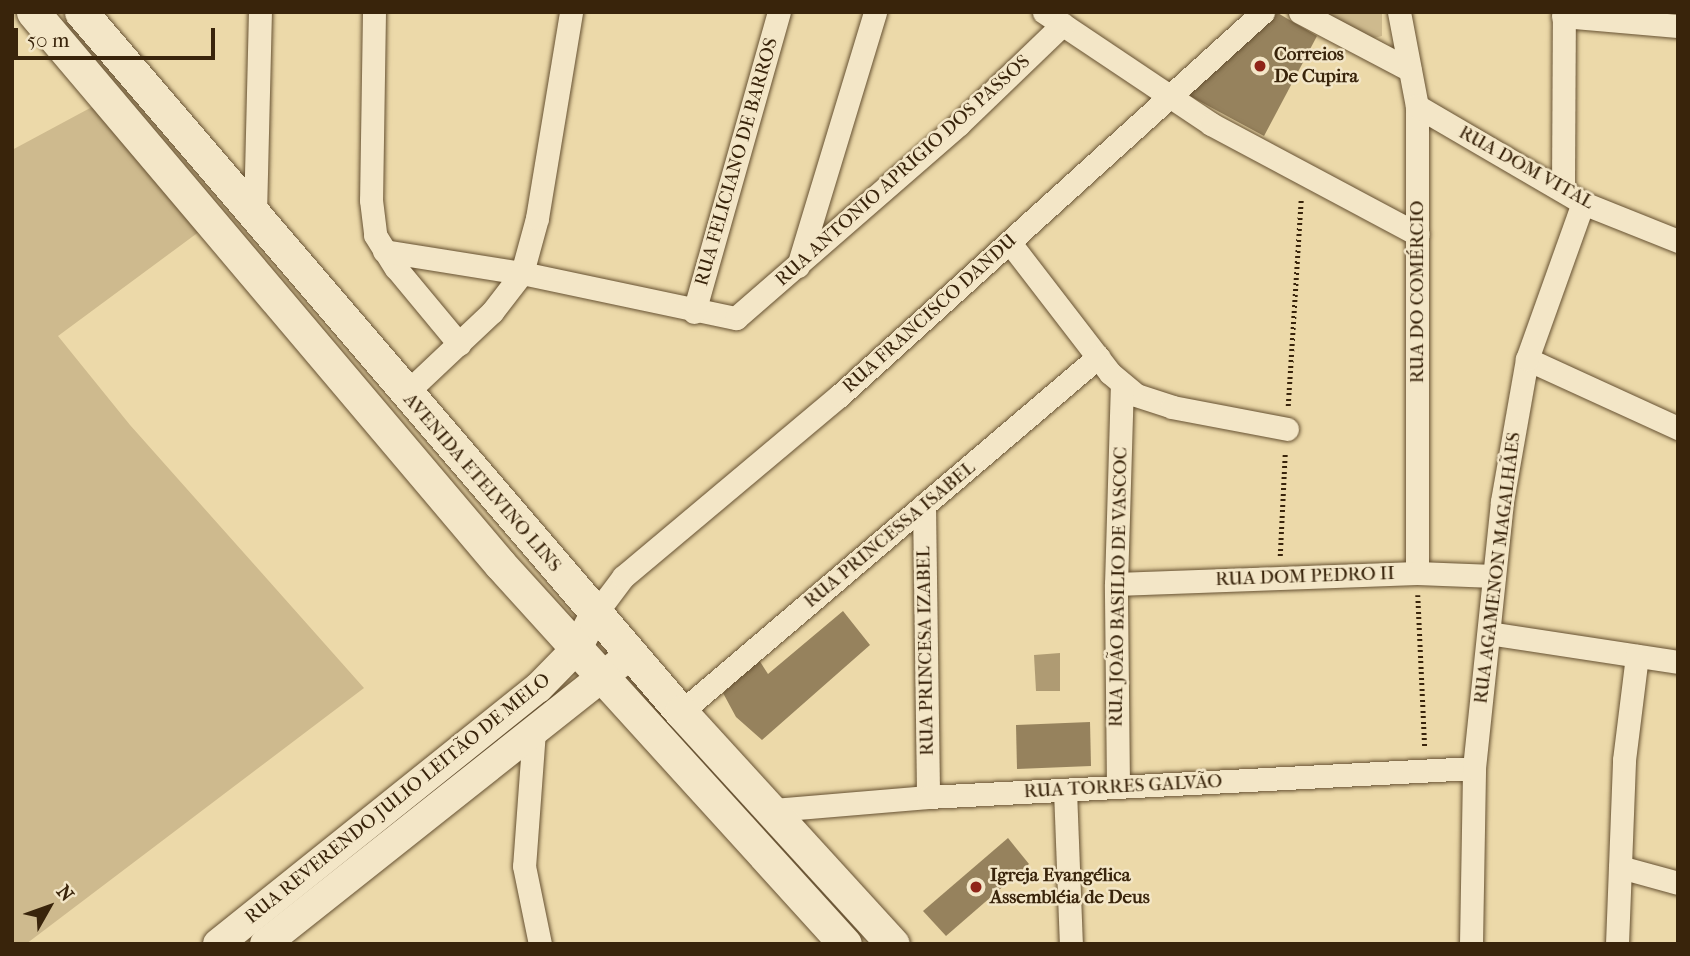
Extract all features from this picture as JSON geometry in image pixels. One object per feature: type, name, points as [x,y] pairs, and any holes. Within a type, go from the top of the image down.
[{"type":"main road","name":"AVENIDA ETELVINO LINS","points":[[33,12],[428,476],[500,565],[845,944]]},
{"type":"main road","name":"AVENIDA ETELVINO LINS","points":[[81,12],[405,394],[681,712],[893,944]]},
{"type":"main road","points":[[136,135],[165,111]]},
{"type":"main road","points":[[428,476],[455,452]]},
{"type":"street","points":[[255,215],[260,12]]},
{"type":"street","points":[[374,12],[371,200],[375,235],[384,251],[459,344]]},
{"type":"street","points":[[405,394],[508,294],[522,273],[537,218],[571,12]]},
{"type":"street","name":"RUA FELICIANO DE BARROS","points":[[694,312],[779,12]]},
{"type":"street","points":[[798,266],[875,12]]},
{"type":"street","name":"RUA FRANCISCO DANDU","points":[[596,613],[623,578],[839,396],[1263,12]]},
{"type":"street","points":[[1300,12],[1410,70]]},
{"type":"street","name":"RUA DO COMÉRCIO","points":[[1399,12],[1417,106],[1417,573]]},
{"type":"street","points":[[1563,190],[1563,14],[1678,26]]},
{"type":"street","points":[[1054,18],[1168,98],[1417,234]]},
{"type":"street","name":"RUA ANTONIO APRIGIO DOS PASSOS","points":[[694,312],[741,316],[798,266],[1054,18]]},
{"type":"street","name":"RUA DOM VITAL","points":[[1417,106],[1583,203],[1678,241]]},
{"type":"street","name":"RUA AGAMENON MAGALHÃES","points":[[1471,944],[1474,768],[1494,576],[1527,359],[1583,203]]},
{"type":"street","points":[[1010,243],[1122,386],[1152,402],[1287,429]]},
{"type":"street","points":[[384,251],[522,273],[694,312]]},
{"type":"street","name":"RUA PRINCESSA ISABEL","points":[[681,712],[1098,357]]},
{"type":"street","points":[[1527,359],[1678,428]]},
{"type":"street","name":"RUA JOÃO BASILIO DE VASCOC","points":[[1118,787],[1116,584],[1122,386]]},
{"type":"street","name":"RUA PRINCESA IZABEL","points":[[924,505],[928,797]]},
{"type":"street","name":"RUA DOM PEDRO II","points":[[1116,584],[1417,573],[1494,576]]},
{"type":"street","name":"RUA REVERENDO JULIO LEITÃO DE MELO","points":[[218,944],[538,688],[577,648],[596,613]]},
{"type":"street","points":[[1489,633],[1678,663]]},
{"type":"street","name":"RUA REVERENDO JULIO LEITÃO DE MELO","points":[[265,944],[631,654]]},
{"type":"street","points":[[1617,944],[1625,760],[1637,656]]},
{"type":"street","points":[[534,732],[524,866],[540,944]]},
{"type":"street","name":"RUA TORRES GALVÃO","points":[[773,810],[928,797],[1474,768]]},
{"type":"street","points":[[1065,790],[1071,944]]},
{"type":"street","points":[[1620,867],[1678,883]]},
{"type":"path","points":[[1278,578],[1303,173]]},
{"type":"path","points":[[1417,573],[1427,771]]},
{"type":"shaded area","points":[[1322,12],[1382,12],[1382,36],[1370,39]]},
{"type":"shaded area","points":[[105,100],[215,220],[58,336],[130,425],[364,688],[26,944],[12,944],[12,150]]},
{"type":"shaded area","points":[[1060,653],[1060,691],[1036,691],[1034,655]]},
{"type":"building","name":"Correios De Cupira","points":[[1276,12],[1317,36],[1264,136],[1188,95]]},
{"type":"building","points":[[843,611],[870,645],[762,740],[736,717],[723,693],[759,660],[768,674]]},
{"type":"building","points":[[1090,722],[1091,766],[1017,769],[1016,725]]},
{"type":"building","name":"Igreja Evangélica Assembléia de Deus","points":[[1008,838],[1029,864],[946,936],[923,911]]},
{"type":"place","name":"Correios De Cupira","points":[[1260,66]]},
{"type":"place","name":"Igreja Evangélica Assembléia de Deus","points":[[976,887]]}]
